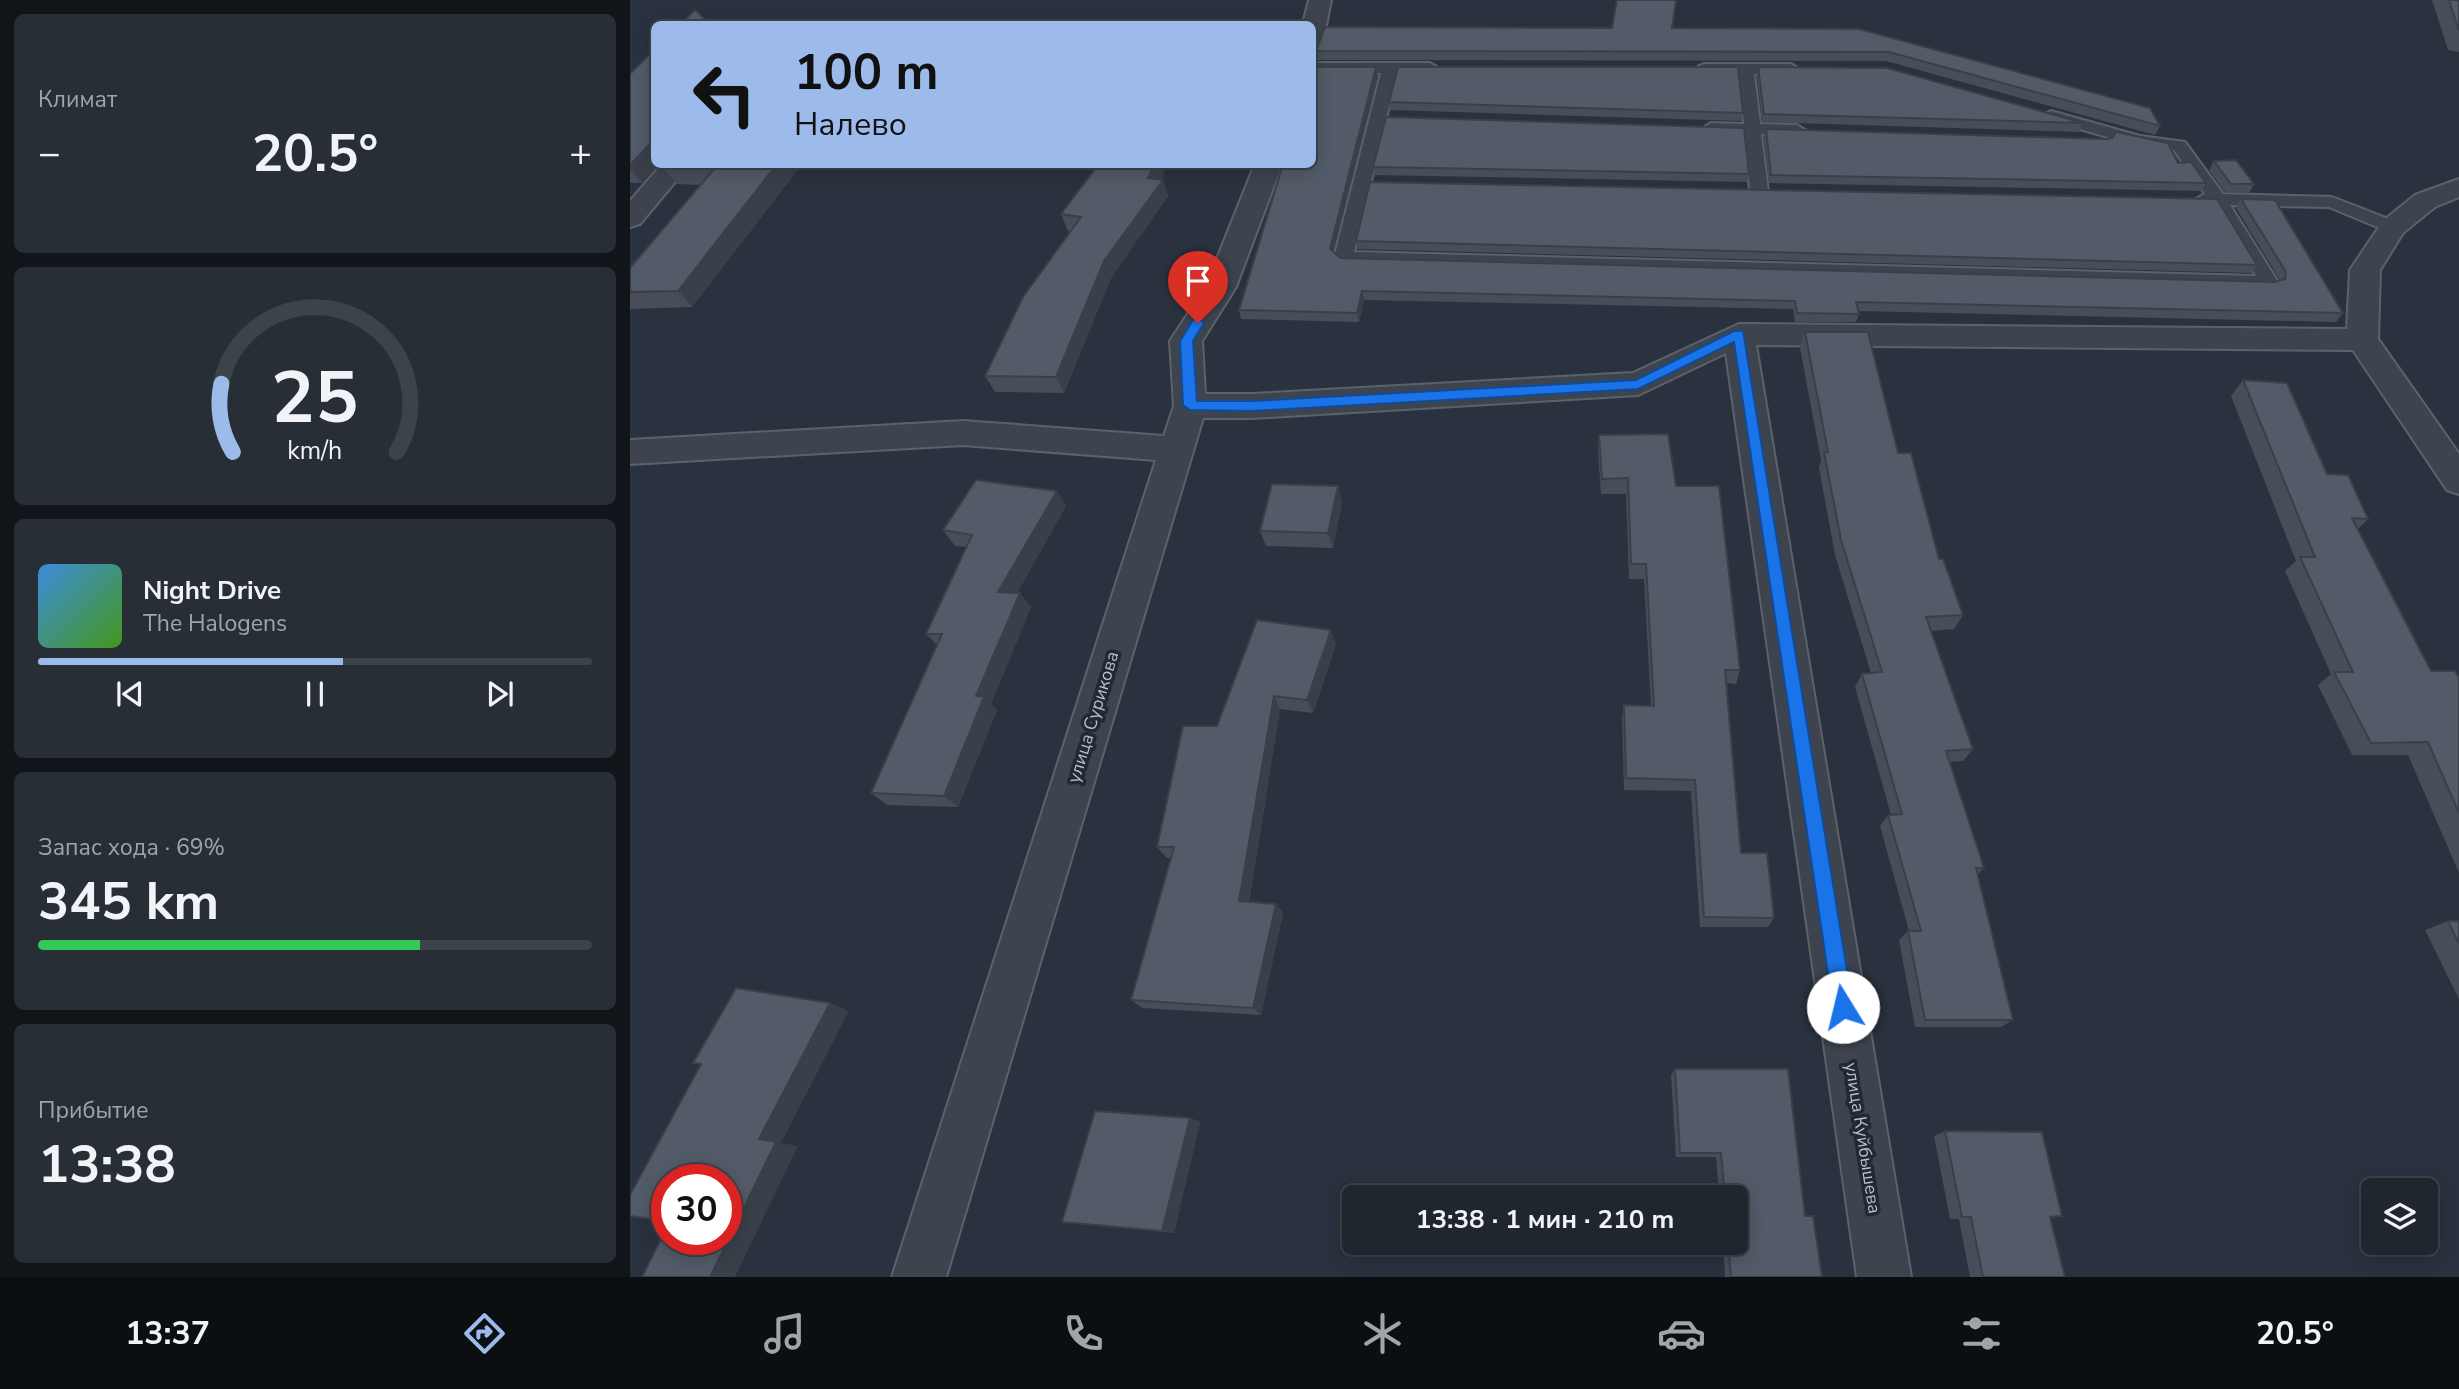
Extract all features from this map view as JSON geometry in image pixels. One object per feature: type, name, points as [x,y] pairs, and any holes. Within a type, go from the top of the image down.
[{"type":"street","points":[[1315,21],[1320,0]]},
{"type":"street","points":[[630,218],[674,168]]},
{"type":"street","name":"улица Сурикова","points":[[919,1277],[1190,405],[1186,341],[1222,287],[1267,168]]},
{"type":"street","points":[[2459,187],[2425,201],[2393,227],[2365,270],[2362,340],[2459,481]]},
{"type":"street","points":[[1190,405],[1252,406],[1638,384],[1739,334],[2362,340]]},
{"type":"street","name":"улица Куйбышева","points":[[1739,334],[1884,1277]]},
{"type":"street","points":[[630,452],[963,433],[1176,449]]},
{"type":"lane","points":[[1316,68],[1444,68]]},
{"type":"lane","points":[[1390,68],[1385,118],[1368,183],[1343,258],[2269,282],[2218,199],[2179,146],[2139,141],[2070,139]]},
{"type":"lane","points":[[1691,69],[1810,69]]},
{"type":"lane","points":[[1746,69],[1759,191]]},
{"type":"lane","points":[[2033,111],[2139,141]]},
{"type":"lane","points":[[1697,127],[1807,131]]},
{"type":"lane","points":[[2190,199],[2332,202],[2393,227]]},
{"type":"building","points":[[1617,0],[1676,0],[1672,28],[1859,29],[2150,108],[2160,126],[1889,52],[1316,51],[1325,27],[1612,28]]},
{"type":"building","points":[[2449,0],[2459,0],[2459,31]]},
{"type":"building","points":[[695,10],[707,21],[683,21]]},
{"type":"building","points":[[651,53],[651,145],[630,165],[630,74]]},
{"type":"building","points":[[1316,67],[1376,67],[1330,249],[1341,258],[2275,282],[2285,279],[2286,272],[2241,199],[2275,200],[2343,313],[1856,302],[1859,314],[1797,313],[1795,301],[1362,291],[1357,313],[1239,310],[1282,168],[1316,168]]},
{"type":"building","points":[[1398,67],[1738,67],[1743,113],[1389,102]]},
{"type":"building","points":[[1758,67],[1887,68],[2083,123],[1764,114]]},
{"type":"building","points":[[1386,117],[1744,128],[1749,174],[1373,167]]},
{"type":"building","points":[[1766,129],[2105,139],[2112,138],[2116,132],[2168,143],[2178,163],[2191,162],[2206,183],[1771,175]]},
{"type":"building","points":[[2236,160],[2254,184],[2231,184],[2214,161]]},
{"type":"building","points":[[663,168],[774,168],[678,291],[630,292],[630,268],[714,169]]},
{"type":"building","points":[[1096,168],[1153,168],[1148,178],[1163,180],[1104,261],[1056,377],[985,376],[1023,297],[1081,217],[1061,214]]},
{"type":"building","points":[[1370,182],[2217,199],[2257,265],[1356,241]]},
{"type":"building","points":[[1805,332],[1868,332],[1898,453],[1911,453],[1939,559],[1943,559],[1963,615],[1926,617],[1973,749],[1946,751],[1984,868],[1976,868],[2013,1020],[1925,1020],[1908,931],[1921,931],[1888,815],[1902,814],[1862,674],[1882,672],[1841,540],[1824,452],[1828,452]]},
{"type":"building","points":[[2243,380],[2287,383],[2327,474],[2348,475],[2368,519],[2352,518],[2431,671],[2455,671],[2459,678],[2459,813],[2428,742],[2371,743],[2334,672],[2353,672],[2300,557],[2315,557]]},
{"type":"building","points":[[1668,434],[1676,486],[1719,486],[1740,670],[1725,670],[1741,853],[1767,853],[1774,918],[1704,917],[1695,780],[1626,778],[1624,705],[1654,706],[1646,564],[1631,564],[1628,478],[1602,479],[1599,435]]},
{"type":"building","points":[[976,480],[1057,491],[998,592],[1020,593],[976,696],[984,697],[944,796],[871,793],[942,634],[926,634],[972,535],[943,530]]},
{"type":"building","points":[[1272,484],[1338,486],[1328,533],[1260,531]]},
{"type":"building","points":[[1257,620],[1331,630],[1307,700],[1274,696],[1239,901],[1276,904],[1253,1008],[1131,1000],[1174,847],[1157,847],[1183,726],[1217,726]]},
{"type":"building","points":[[2448,921],[2459,921],[2459,944]]},
{"type":"building","points":[[736,988],[830,1003],[759,1139],[776,1142],[742,1212],[742,1164],[651,1164],[651,1219],[630,1216],[630,1195],[701,1064],[693,1063]]},
{"type":"building","points":[[1675,1069],[1788,1069],[1805,1216],[1813,1216],[1822,1277],[1731,1277],[1729,1255],[1748,1255],[1748,1185],[1724,1185],[1721,1153],[1680,1153]]},
{"type":"building","points":[[1095,1111],[1190,1118],[1162,1231],[1062,1222]]},
{"type":"building","points":[[1945,1131],[2042,1132],[2062,1216],[2050,1217],[2065,1277],[1983,1277],[1971,1217],[1962,1217]]},
{"type":"building","points":[[653,1255],[721,1255],[710,1277],[642,1277]]},
{"type":"route","points":[[1198,323],[1186,341],[1190,405],[1252,406],[1638,384],[1739,334],[1843,1007]]}]
